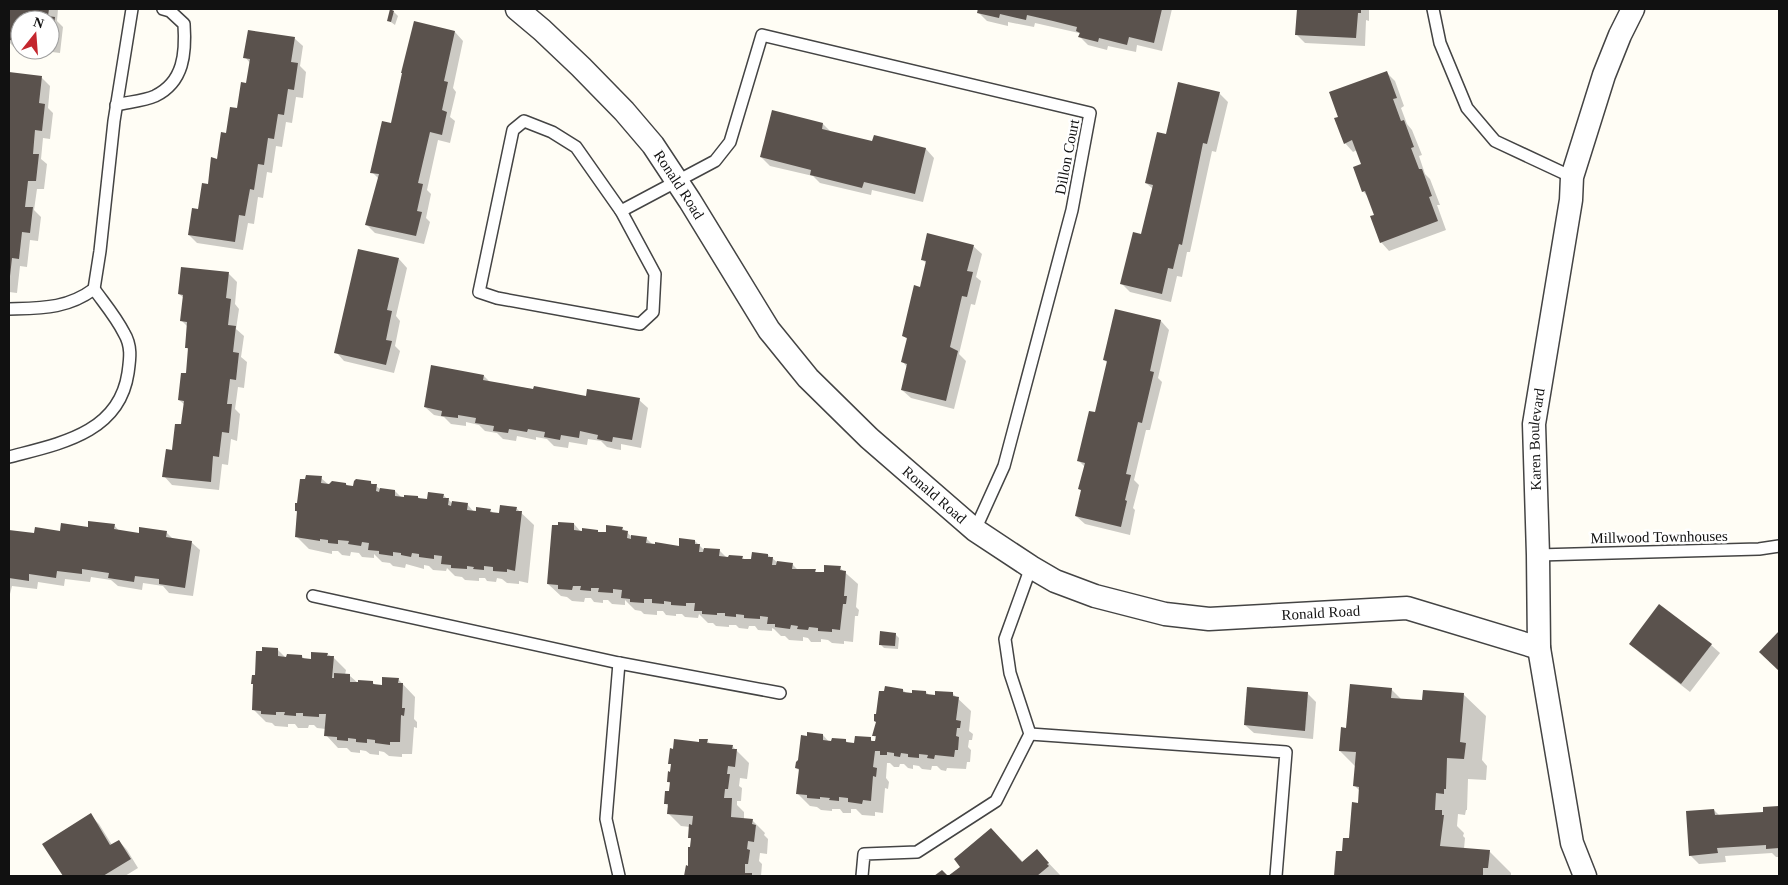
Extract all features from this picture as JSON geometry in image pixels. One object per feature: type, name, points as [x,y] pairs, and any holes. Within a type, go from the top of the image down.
[{"type":"street","name":"Ronald Road","points":[[517,9],[548,36],[624,111],[653,145],[769,330],[808,378],[869,438],[975,530],[1031,567],[1055,581],[1094,596],[1165,614],[1210,619],[1408,608],[1539,648]]},
{"type":"street","name":"Karen Boulevard","points":[[1585,876],[1572,843],[1539,648],[1534,424],[1570,200],[1572,177],[1604,75],[1633,9]]},
{"type":"lane","points":[[9,457],[60,444],[98,426],[120,401],[126,386],[131,354],[125,334],[94,289],[116,105],[132,9]]},
{"type":"lane","points":[[116,105],[154,97],[171,86],[180,70],[185,44],[184,24],[170,11],[163,9]]},
{"type":"lane","points":[[1433,9],[1440,43],[1467,108],[1495,141],[1572,177]]},
{"type":"lane","name":"Dillon Court","points":[[676,181],[715,160],[730,142],[762,35],[1090,113],[1072,210],[1004,466],[975,530]]},
{"type":"lane","points":[[524,121],[552,132],[576,148],[621,212],[655,274],[653,312],[640,324],[498,298],[479,292],[513,130],[524,121]]},
{"type":"lane","points":[[621,212],[676,181]]},
{"type":"lane","points":[[9,309],[32,309],[66,304],[81,298],[94,289]]},
{"type":"lane","name":"Millwood Townhouses","points":[[1538,555],[1759,549],[1779,546]]},
{"type":"lane","points":[[862,876],[864,854],[917,852],[996,801],[1030,734],[1010,673],[1005,639],[1031,567]]},
{"type":"lane","points":[[313,596],[619,663],[780,693]]},
{"type":"lane","points":[[619,663],[606,819],[619,876]]},
{"type":"lane","points":[[1030,734],[1286,752],[1276,876]]},
{"type":"building","points":[[9,9],[49,9],[10,10],[9,40]]},
{"type":"building","points":[[390,9],[394,11],[391,22],[387,21]]},
{"type":"building","points":[[978,9],[1162,9],[1154,43],[1129,37],[1127,45],[1099,38],[1098,42],[1078,37],[1080,33],[1076,31],[1077,27],[1053,21],[1027,15],[1026,20],[1000,14],[999,18],[977,13]]},
{"type":"building","points":[[1297,9],[1361,9],[1361,13],[1358,13],[1356,38],[1295,35]]},
{"type":"building","points":[[414,21],[455,31],[444,81],[448,82],[442,110],[447,112],[442,135],[430,132],[418,183],[423,184],[417,211],[422,212],[416,236],[365,225],[379,174],[370,173],[382,121],[391,123]]},
{"type":"building","points":[[248,30],[295,37],[291,62],[298,63],[294,90],[288,89],[284,115],[278,114],[274,139],[268,138],[264,165],[258,164],[254,190],[250,189],[245,216],[239,215],[235,242],[188,235],[192,208],[198,209],[202,183],[208,184],[211,157],[217,159],[221,132],[226,133],[230,107],[237,108],[241,82],[246,83],[250,59],[243,58]]},
{"type":"building","points":[[1387,71],[1397,98],[1393,99],[1401,121],[1404,120],[1414,147],[1411,148],[1419,169],[1422,169],[1432,196],[1429,197],[1438,221],[1380,243],[1370,216],[1374,215],[1365,191],[1362,192],[1353,167],[1361,164],[1352,140],[1344,144],[1334,118],[1338,117],[1329,92]]},
{"type":"building","points":[[9,72],[42,76],[39,103],[45,104],[42,131],[35,130],[33,154],[39,154],[36,181],[28,181],[25,207],[33,207],[30,233],[22,232],[19,259],[12,258],[10,276]]},
{"type":"building","points":[[1178,82],[1220,92],[1207,144],[1203,143],[1182,245],[1179,244],[1173,269],[1168,268],[1162,294],[1120,284],[1133,232],[1141,234],[1153,185],[1145,183],[1157,132],[1166,134]]},
{"type":"building","points":[[772,110],[823,123],[822,129],[872,141],[874,135],[926,148],[915,194],[864,182],[862,188],[810,175],[811,170],[760,157]]},
{"type":"building","points":[[927,233],[974,245],[967,271],[973,272],[967,297],[962,296],[950,347],[958,351],[946,401],[901,390],[907,364],[901,362],[907,338],[902,336],[914,285],[920,287],[926,261],[921,260]]},
{"type":"building","points":[[358,249],[399,258],[387,310],[392,311],[386,340],[392,341],[386,365],[334,353]]},
{"type":"building","points":[[181,267],[229,272],[226,298],[231,299],[228,325],[236,326],[233,352],[239,353],[236,380],[230,379],[227,404],[232,404],[229,433],[222,432],[219,457],[213,456],[211,482],[162,477],[166,449],[172,450],[175,424],[181,424],[184,401],[178,400],[181,373],[186,373],[188,348],[185,348],[187,322],[180,321],[183,295],[178,294]]},
{"type":"building","points":[[1115,309],[1161,320],[1150,371],[1154,372],[1142,423],[1138,422],[1126,474],[1131,475],[1121,527],[1075,516],[1081,490],[1078,489],[1085,463],[1077,461],[1089,411],[1095,412],[1107,361],[1103,360]]},
{"type":"building","points":[[431,365],[484,375],[483,380],[533,389],[534,386],[586,396],[587,389],[640,398],[632,440],[613,437],[612,442],[606,441],[597,439],[598,435],[580,431],[579,438],[561,435],[560,440],[544,437],[545,432],[528,429],[527,432],[509,429],[508,433],[493,431],[494,426],[475,423],[476,418],[458,415],[458,418],[441,416],[442,411],[424,407]]},
{"type":"building","points":[[306,475],[322,476],[321,483],[329,484],[332,481],[353,486],[356,479],[371,481],[371,484],[377,484],[376,491],[379,492],[380,488],[395,490],[395,496],[418,496],[418,498],[427,499],[428,492],[444,494],[443,498],[449,498],[448,505],[451,506],[452,501],[468,503],[467,510],[476,511],[476,507],[491,509],[490,512],[499,513],[500,505],[517,507],[516,511],[522,511],[515,571],[507,569],[507,572],[493,571],[493,567],[484,566],[484,570],[473,569],[474,567],[467,566],[467,569],[451,568],[451,565],[441,564],[442,556],[434,555],[434,559],[419,557],[419,554],[412,553],[411,557],[393,552],[393,556],[379,554],[379,551],[368,550],[369,543],[362,542],[361,546],[348,544],[349,541],[338,540],[338,544],[328,543],[328,540],[320,539],[320,541],[295,537],[297,511],[295,511],[295,503],[297,503],[300,479],[305,479]]},
{"type":"building","points":[[88,521],[115,524],[114,529],[139,533],[139,527],[167,531],[166,537],[192,541],[185,588],[159,584],[159,579],[135,576],[134,582],[108,578],[109,573],[82,569],[82,574],[57,571],[56,578],[29,574],[29,581],[9,578],[9,530],[34,533],[35,527],[60,531],[61,523],[88,527]]},
{"type":"building","points":[[558,522],[574,523],[574,530],[582,531],[582,528],[606,532],[606,525],[623,527],[622,530],[628,531],[627,538],[631,539],[631,535],[647,537],[646,543],[655,544],[655,542],[679,546],[679,538],[695,540],[695,544],[700,544],[699,552],[703,552],[704,548],[720,549],[719,556],[743,556],[742,559],[751,559],[752,552],[768,554],[768,557],[773,557],[772,565],[776,565],[777,561],[793,563],[792,569],[816,569],[815,572],[824,572],[824,565],[841,566],[840,570],[846,571],[844,596],[847,596],[846,604],[843,604],[840,630],[832,629],[832,632],[818,631],[818,628],[809,627],[808,630],[797,629],[798,626],[791,625],[790,629],[775,627],[775,624],[767,624],[768,617],[760,616],[760,619],[744,618],[744,615],[736,614],[736,617],[725,616],[725,613],[717,613],[717,615],[702,614],[702,611],[694,611],[695,603],[686,603],[686,606],[671,605],[671,602],[664,601],[664,604],[652,603],[652,599],[644,599],[644,603],[630,602],[630,599],[621,598],[622,590],[613,589],[613,593],[598,592],[599,588],[591,588],[591,591],[580,590],[581,586],[573,586],[572,590],[558,589],[558,585],[547,584],[552,525],[558,525]]},
{"type":"building","points":[[1659,604],[1712,644],[1681,684],[1629,644]]},
{"type":"building","points":[[880,631],[896,633],[895,646],[879,645]]},
{"type":"building","points":[[1779,631],[1779,671],[1759,652]]},
{"type":"building","points":[[262,647],[278,648],[278,656],[286,657],[287,654],[302,655],[302,658],[311,659],[311,652],[328,653],[327,656],[334,656],[332,678],[334,678],[334,673],[350,674],[350,682],[358,682],[358,680],[373,681],[373,684],[382,685],[382,677],[399,678],[398,683],[403,683],[402,708],[405,708],[404,716],[401,715],[400,742],[390,742],[390,745],[375,743],[375,740],[367,739],[367,743],[356,742],[356,739],[348,738],[348,741],[337,740],[337,737],[324,736],[326,714],[319,714],[319,717],[303,716],[303,713],[296,713],[296,716],[284,715],[285,712],[276,712],[276,715],[261,714],[261,711],[252,710],[252,675],[255,675],[256,651],[262,651]]},
{"type":"building","points":[[1350,684],[1392,688],[1391,698],[1422,700],[1423,690],[1464,693],[1460,742],[1466,743],[1464,759],[1447,758],[1446,789],[1444,789],[1444,794],[1436,793],[1435,810],[1442,810],[1442,815],[1444,815],[1440,846],[1490,850],[1488,868],[1483,868],[1483,876],[1334,876],[1336,851],[1342,851],[1343,838],[1349,838],[1352,802],[1358,803],[1359,787],[1353,786],[1356,752],[1339,751],[1341,727],[1346,728]]},
{"type":"building","points":[[885,686],[903,689],[903,692],[912,693],[912,690],[926,691],[926,694],[935,695],[935,691],[953,692],[953,696],[959,697],[956,720],[961,721],[960,728],[957,728],[956,736],[959,737],[958,750],[955,750],[954,757],[935,755],[934,759],[927,758],[928,755],[919,754],[919,758],[908,757],[908,754],[901,753],[900,757],[894,756],[894,753],[887,752],[887,755],[880,755],[880,751],[875,751],[873,767],[877,768],[876,777],[873,776],[871,801],[863,800],[862,804],[848,802],[848,798],[839,797],[839,801],[820,797],[820,799],[807,798],[807,795],[796,794],[799,769],[795,768],[798,760],[801,735],[807,736],[807,732],[823,734],[823,740],[831,741],[832,738],[846,739],[846,742],[854,743],[855,736],[871,737],[871,741],[875,741],[876,736],[872,736],[876,722],[874,721],[874,714],[876,714],[879,691],[884,691]]},
{"type":"building","points":[[1247,687],[1308,692],[1305,731],[1244,725]]},
{"type":"building","points":[[674,739],[699,742],[699,739],[708,739],[707,743],[733,745],[732,749],[737,749],[735,767],[728,766],[727,774],[730,774],[728,789],[725,789],[724,798],[732,798],[731,817],[753,819],[752,824],[756,825],[754,842],[748,841],[747,849],[750,850],[748,864],[745,864],[745,873],[752,873],[752,876],[684,876],[686,865],[688,866],[688,847],[690,847],[691,838],[688,838],[689,824],[692,825],[693,816],[667,814],[668,804],[664,804],[665,791],[669,791],[670,782],[667,782],[671,764],[668,764],[670,748],[673,749]]},
{"type":"building","points":[[1779,806],[1779,848],[1766,849],[1766,845],[1717,848],[1718,853],[1689,856],[1686,811],[1714,809],[1715,815],[1763,812],[1763,807]]},
{"type":"building","points":[[91,813],[110,845],[119,840],[131,859],[103,876],[63,876],[42,844]]},
{"type":"building","points":[[991,828],[1022,862],[1037,849],[1049,863],[1047,864],[1049,866],[1037,876],[948,876],[960,867],[954,859]]},
{"type":"building","points":[[942,870],[948,876],[934,876]]}]
